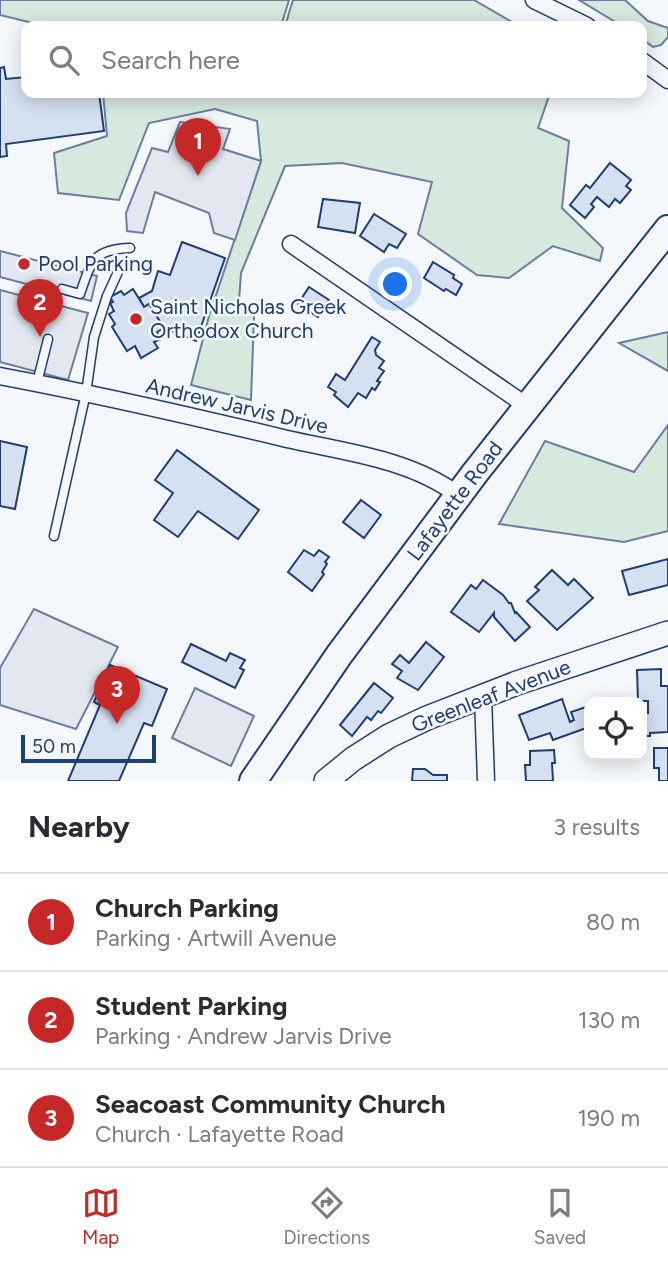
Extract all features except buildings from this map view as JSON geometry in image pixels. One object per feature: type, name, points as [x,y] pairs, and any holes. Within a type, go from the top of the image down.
[{"type":"main road","name":"Lafayette Road","points":[[253,781],[340,655],[458,495],[668,229]]},
{"type":"street","points":[[534,0],[577,21]]},
{"type":"street","points":[[647,65],[668,80]]},
{"type":"street","points":[[291,244],[527,406]]},
{"type":"street","name":"Andrew Jarvis Drive","points":[[0,376],[86,393],[419,471],[441,482],[458,495]]},
{"type":"street","name":"Greenleaf Avenue","points":[[326,781],[389,736],[427,718],[668,633]]},
{"type":"street","points":[[483,697],[486,781]]},
{"type":"lane","points":[[62,289],[80,294],[91,262],[113,249],[130,248]]},
{"type":"lane","points":[[54,536],[86,393],[94,338],[107,296],[118,272]]},
{"type":"lane","points":[[37,383],[48,339]]},
{"type":"shaded area","points":[[0,0],[289,0],[283,21],[25,21],[0,15]]},
{"type":"shaded area","points":[[293,0],[474,0],[510,21],[287,21]]},
{"type":"shaded area","points":[[579,0],[625,0],[648,21],[668,28],[668,37],[661,45],[653,47],[647,43],[647,21],[614,21]]},
{"type":"shaded area","points":[[103,98],[548,98],[538,128],[569,141],[562,208],[603,248],[600,261],[553,246],[509,278],[477,275],[418,234],[432,182],[342,163],[285,166],[241,273],[239,301],[254,316],[251,400],[191,385],[209,316],[261,161],[257,121],[215,109],[149,123],[119,200],[58,193],[54,153],[107,136]]},
{"type":"shaded area","points":[[180,122],[230,129],[223,149],[261,161],[235,240],[214,233],[209,213],[155,192],[143,233],[127,231],[126,213],[152,148],[168,152]]},
{"type":"shaded area","name":"Pool Parking","points":[[0,251],[97,276],[91,301],[0,277]]},
{"type":"shaded area","points":[[0,290],[88,313],[68,380],[0,362]]},
{"type":"shaded area","points":[[668,332],[668,371],[619,343]]},
{"type":"shaded area","points":[[668,425],[668,531],[624,542],[499,524],[545,441],[634,472]]},
{"type":"shaded area","points":[[34,609],[118,647],[76,729],[0,705],[0,668]]},
{"type":"shaded area","points":[[195,688],[254,716],[231,766],[172,738]]},
{"type":"place","name":"Church Parking","points":[[198,176]]},
{"type":"place","name":"Pool Parking","points":[[24,264]]},
{"type":"place","name":"Saint Nicholas Greek Orthodox Church","points":[[136,319]]},
{"type":"place","name":"Student Parking","points":[[40,337]]},
{"type":"place","name":"Seacoast Community Church","points":[[117,724]]}]
